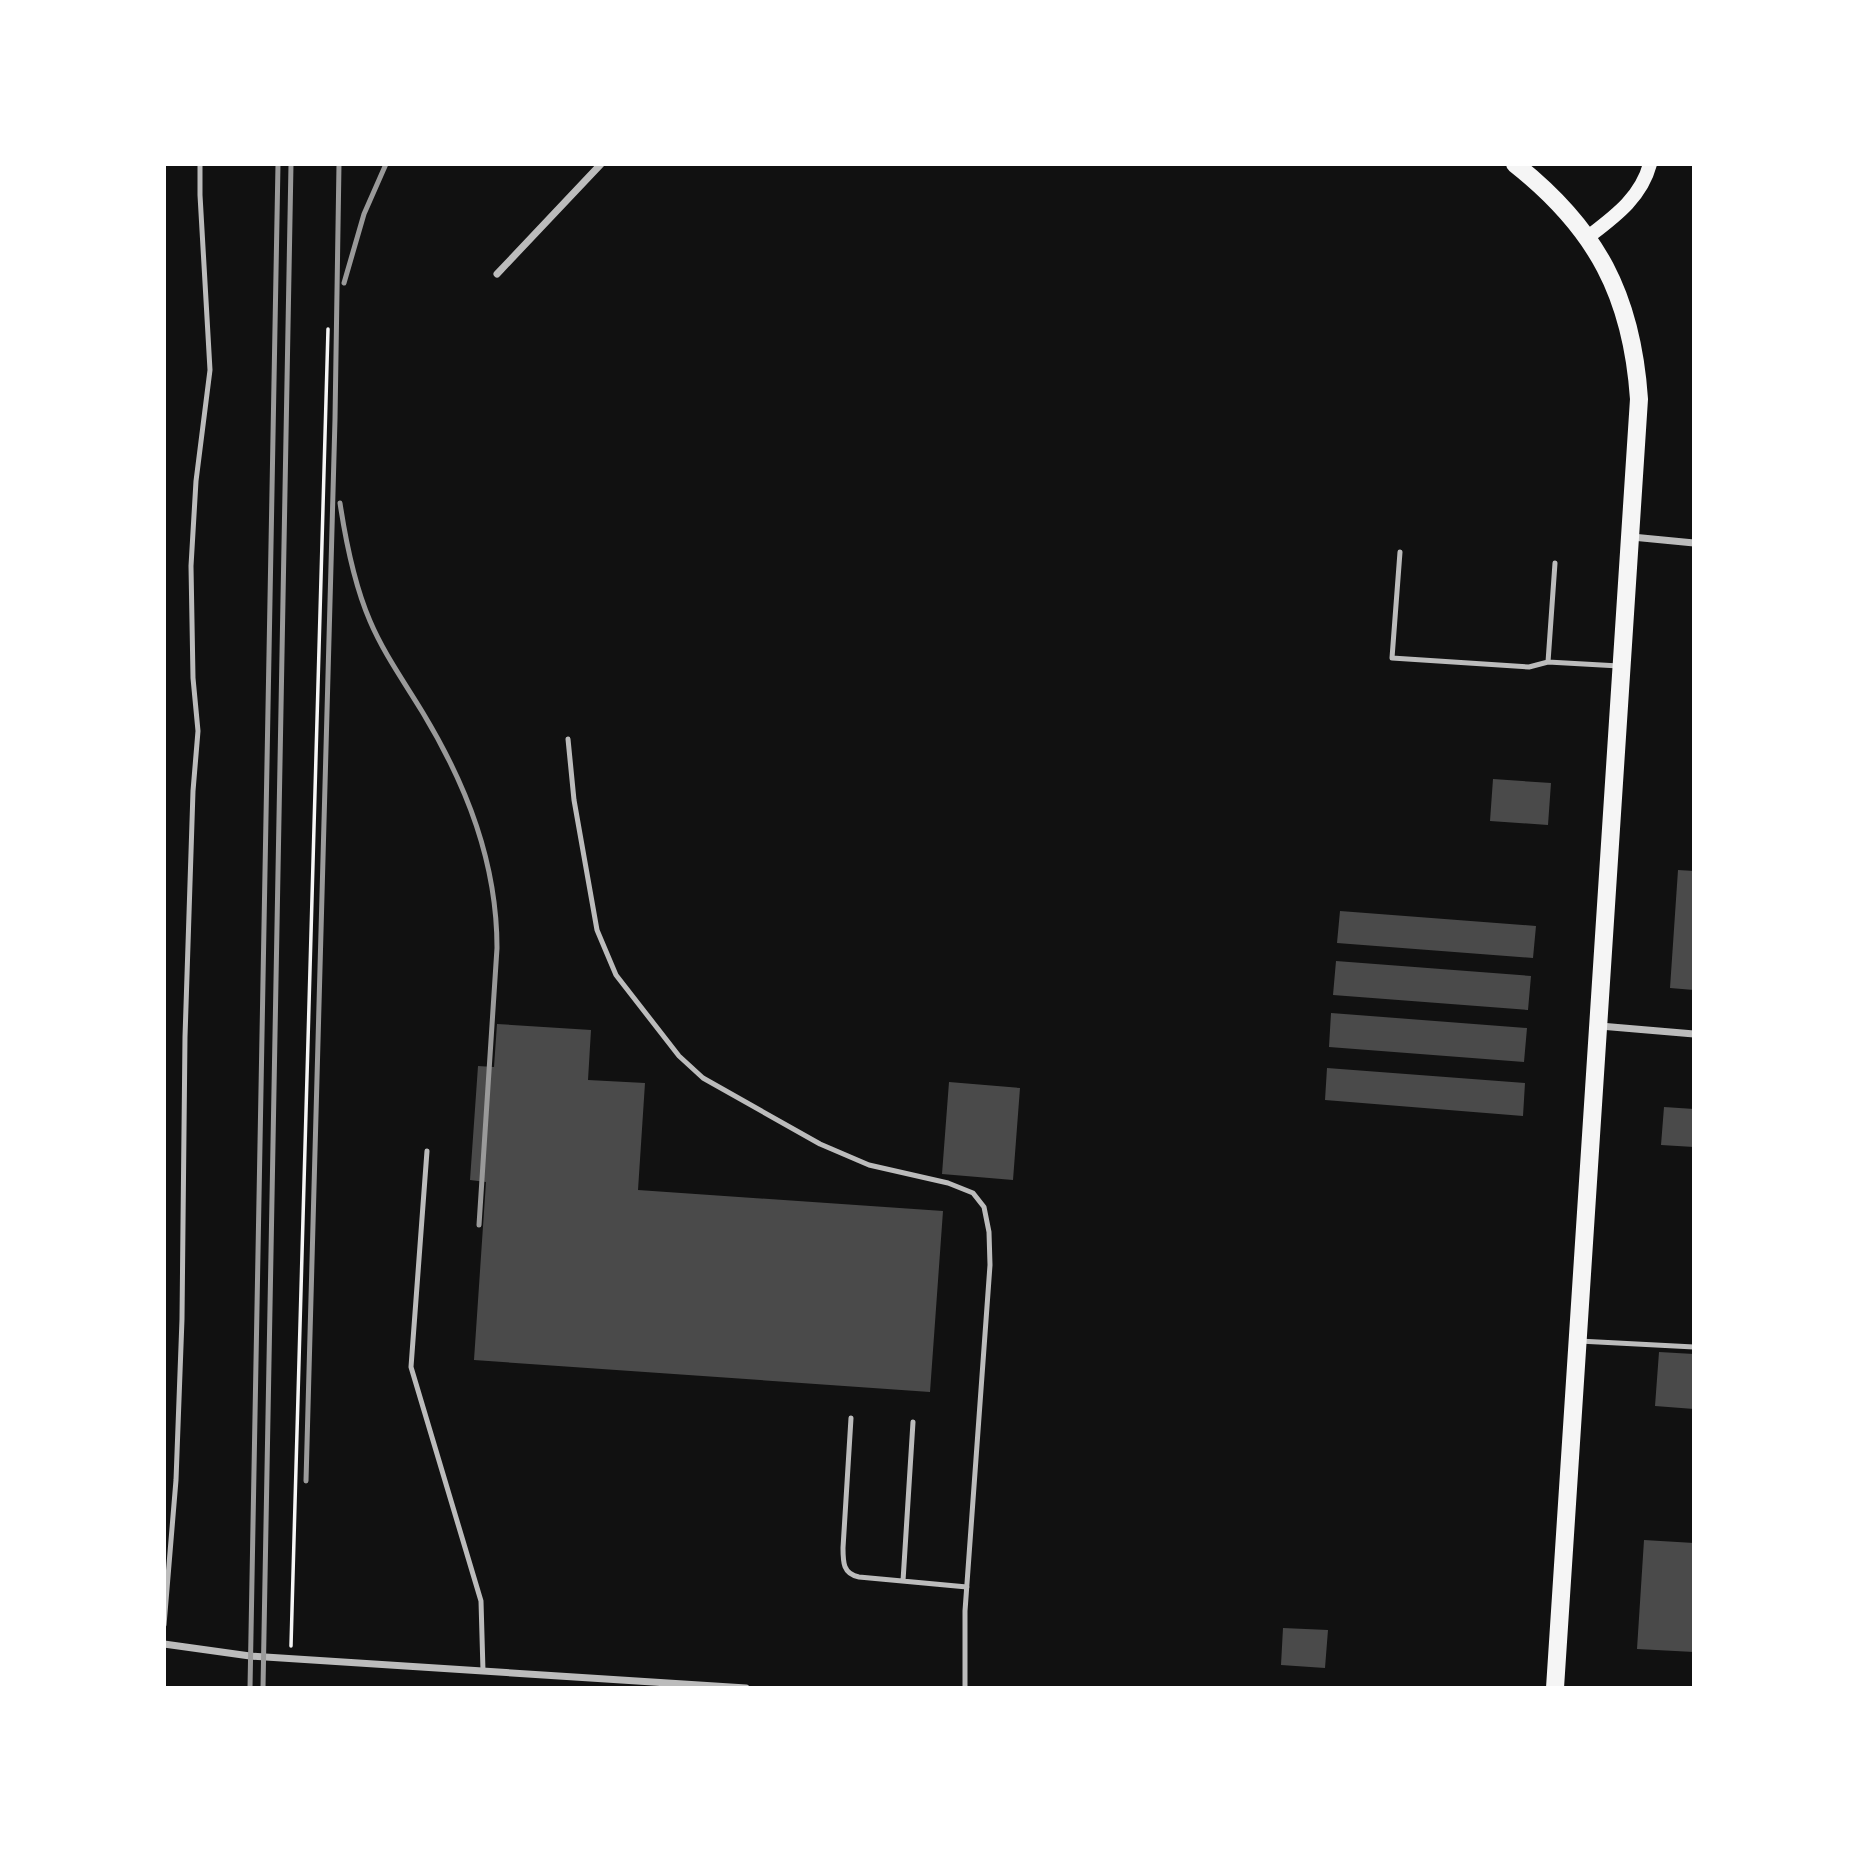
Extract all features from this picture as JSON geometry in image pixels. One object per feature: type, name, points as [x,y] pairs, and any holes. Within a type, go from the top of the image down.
[{"type":"main road","points":[[1515,164],[1558,202],[1588,237],[1604,264],[1630,330],[1637,365],[1639,431],[1597,1026],[1555,1688]]},
{"type":"main road","points":[[1588,237],[1630,201],[1642,186],[1650,164]]},
{"type":"street","points":[[497,274],[601,164]]},
{"type":"street","points":[[1631,537],[1693,543]]},
{"type":"street","points":[[1597,1026],[1693,1034]]},
{"type":"street","points":[[164,1644],[264,1657],[746,1688]]},
{"type":"lane","points":[[164,1625],[178,1439],[185,1037],[193,790],[198,731],[193,678],[191,566],[196,481],[210,370],[200,164]]},
{"type":"lane","points":[[1400,552],[1392,658],[1529,667],[1548,662],[1622,667]]},
{"type":"lane","points":[[1548,662],[1555,564]]},
{"type":"lane","points":[[568,738],[573,800],[597,930],[617,975],[679,1056],[702,1078],[820,1144],[869,1166],[948,1183],[973,1193],[984,1207],[989,1232],[990,1265],[967,1587],[965,1688]]},
{"type":"lane","points":[[427,1152],[411,1367],[481,1601],[483,1671]]},
{"type":"lane","points":[[1576,1341],[1693,1347]]},
{"type":"lane","points":[[851,1418],[843,1563],[851,1576],[967,1587]]},
{"type":"lane","points":[[903,1581],[913,1422]]},
{"type":"path","points":[[291,1658],[328,329]]},
{"type":"building","points":[[1493,779],[1551,783],[1548,825],[1490,821]]},
{"type":"building","points":[[1678,870],[1694,871],[1694,990],[1670,988]]},
{"type":"building","points":[[1340,911],[1536,926],[1533,958],[1337,943]]},
{"type":"building","points":[[1336,961],[1531,976],[1528,1010],[1333,995]]},
{"type":"building","points":[[1331,1013],[1527,1028],[1524,1062],[1329,1047]]},
{"type":"building","points":[[497,1024],[591,1030],[588,1080],[645,1083],[638,1190],[943,1211],[930,1392],[474,1360],[486,1182],[470,1180],[478,1066],[494,1067]]},
{"type":"building","points":[[1327,1068],[1525,1083],[1523,1116],[1325,1100]]},
{"type":"building","points":[[949,1082],[1020,1088],[1013,1180],[942,1174]]},
{"type":"building","points":[[1664,1107],[1694,1109],[1694,1147],[1661,1145]]},
{"type":"building","points":[[1659,1352],[1694,1354],[1694,1409],[1655,1406]]},
{"type":"building","points":[[1644,1540],[1694,1543],[1694,1652],[1637,1649]]},
{"type":"building","points":[[1283,1628],[1328,1630],[1325,1668],[1281,1665]]},
{"type":"railway","points":[[250,1688],[278,164]]},
{"type":"railway","points":[[263,1688],[291,164]]},
{"type":"railway","points":[[306,1481],[335,419],[339,164]]},
{"type":"railway","points":[[344,283],[364,214],[386,164]]},
{"type":"railway","points":[[340,503],[351,563],[364,607],[382,645],[439,741],[466,797],[492,886],[497,948],[479,1225]]}]
